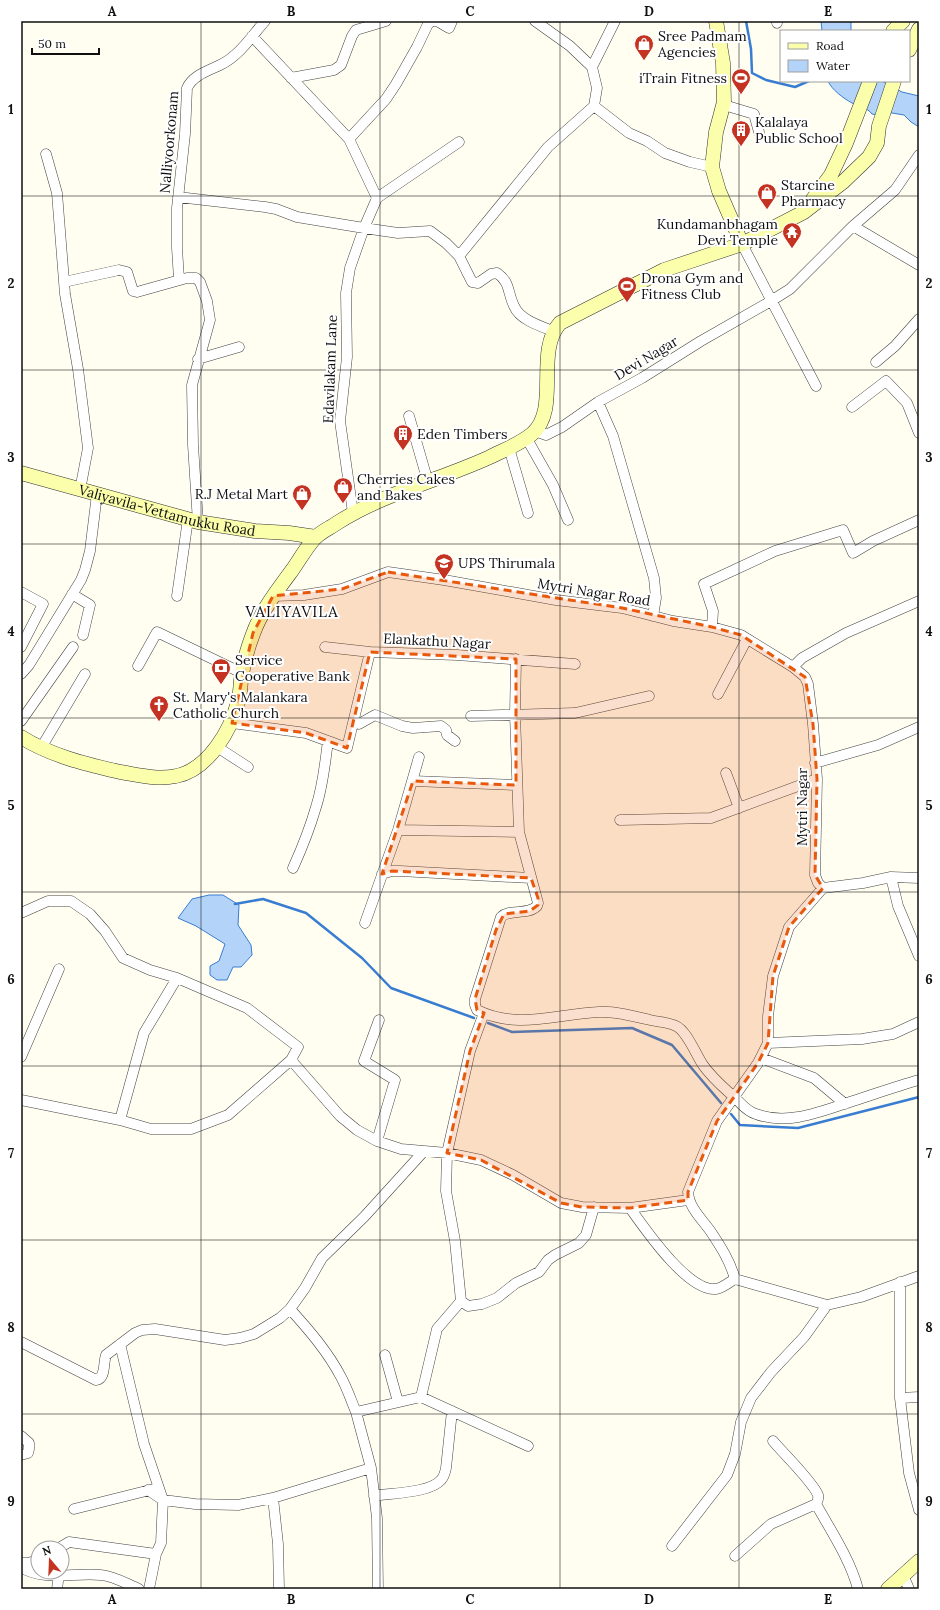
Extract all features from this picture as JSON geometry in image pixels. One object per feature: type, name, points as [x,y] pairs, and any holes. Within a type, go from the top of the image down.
[{"type":"main road","points":[[716,21],[722,63],[724,105],[716,132],[712,167],[719,191],[742,244]]},
{"type":"main road","points":[[910,48],[919,29]]},
{"type":"main road","points":[[804,212],[831,175],[846,143],[870,82]]},
{"type":"main road","points":[[21,737],[41,748],[79,763],[145,777],[167,778],[179,776],[202,763],[217,747],[232,723],[239,699],[242,673],[253,633],[273,596],[316,537],[353,513],[392,495],[475,464],[509,448],[531,435],[542,420],[546,406],[548,346],[553,331],[560,323],[664,270],[742,244],[804,212],[843,182],[869,157],[877,143],[879,126],[894,82]]},
{"type":"main road","name":"Valiyavila-Vettamukku Road","points":[[21,473],[193,521],[254,531],[289,533],[316,537]]},
{"type":"main road","points":[[888,1589],[919,1561]]},
{"type":"street","name":"Nalliyoorkonam","points":[[179,279],[177,248],[178,197],[185,134],[187,88],[189,83],[196,77],[231,59],[265,21]]},
{"type":"street","points":[[291,78],[334,70],[341,65],[352,36],[356,30],[386,21]]},
{"type":"street","points":[[349,139],[386,98],[396,84],[428,24],[432,21],[437,21],[449,28],[452,21]]},
{"type":"street","points":[[459,256],[548,147],[594,106],[597,88],[592,67],[570,46],[535,21]]},
{"type":"street","points":[[592,67],[615,21]]},
{"type":"street","points":[[252,36],[349,139],[377,198],[459,142]]},
{"type":"street","points":[[724,105],[754,114],[759,132]]},
{"type":"street","points":[[594,106],[629,133],[647,141],[665,153],[690,162],[712,167]]},
{"type":"street","points":[[46,154],[57,193],[64,282],[78,369],[88,448],[80,490]]},
{"type":"street","name":"Devi Nagar","points":[[531,435],[546,435],[562,427],[598,402],[642,378],[701,341],[771,302],[790,288],[853,226],[895,190],[919,155]]},
{"type":"street","points":[[178,197],[265,207],[276,209],[297,217],[398,233],[430,231],[446,242],[459,256],[472,282],[478,283],[491,274],[497,272],[506,282],[514,307],[532,323],[553,331]]},
{"type":"street","name":"Edavilakam Lane","points":[[353,513],[340,421],[347,357],[346,293],[350,268],[364,228],[377,198]]},
{"type":"street","points":[[853,226],[919,265]]},
{"type":"street","points":[[742,244],[816,386]]},
{"type":"street","points":[[64,282],[96,274],[122,270],[127,272],[133,291],[137,292],[179,279],[196,278],[200,282],[207,301],[210,320],[192,385],[193,521],[176,596]]},
{"type":"street","points":[[876,362],[894,346],[919,319]]},
{"type":"street","points":[[198,359],[239,347]]},
{"type":"street","points":[[852,407],[886,381],[907,403],[919,433]]},
{"type":"street","points":[[598,402],[613,436],[654,578],[656,598],[652,616]]},
{"type":"street","points":[[409,416],[428,482]]},
{"type":"street","points":[[531,435],[568,520]]},
{"type":"street","points":[[509,448],[528,513]]},
{"type":"street","points":[[21,674],[29,665],[81,580],[90,551],[97,494]]},
{"type":"street","points":[[712,627],[713,611],[704,584],[775,551],[843,530],[853,553],[919,520]]},
{"type":"street","name":"Mytri Nagar Road","points":[[273,596],[304,595],[342,589],[388,572],[444,580],[556,600],[622,608],[673,621],[712,627],[747,639],[805,676],[813,724]]},
{"type":"street","points":[[21,592],[43,604],[21,647]]},
{"type":"street","points":[[72,594],[90,605],[83,635]]},
{"type":"street","points":[[793,667],[802,658],[846,633],[919,601]]},
{"type":"street","points":[[138,666],[157,632],[242,673]]},
{"type":"street","points":[[718,694],[747,639]]},
{"type":"street","points":[[21,721],[73,647]]},
{"type":"street","points":[[325,647],[370,652]]},
{"type":"street","name":"Elankathu Nagar","points":[[232,723],[306,733],[347,748],[370,652],[457,655],[575,664]]},
{"type":"street","points":[[516,659],[516,785],[519,832],[538,898],[537,906],[530,911],[504,914],[501,917],[475,999],[474,1005],[477,1010],[506,1020],[545,1019],[600,1012],[637,1017],[675,1025],[681,1028],[686,1035],[709,1074],[744,1108],[755,1114],[769,1118],[809,1116],[919,1080]]},
{"type":"street","points":[[41,748],[85,674]]},
{"type":"street","points":[[471,716],[575,713],[649,696]]},
{"type":"street","points":[[354,722],[359,724],[375,715],[413,728],[441,726],[446,730],[447,735],[455,741]]},
{"type":"street","name":"Mytri Nagar","points":[[813,724],[817,779],[815,875],[818,884],[823,888]]},
{"type":"street","points":[[815,763],[878,745],[919,727]]},
{"type":"street","points":[[293,868],[317,807],[323,780],[328,741]]},
{"type":"street","points":[[217,747],[248,767]]},
{"type":"street","points":[[365,923],[398,830],[419,757]]},
{"type":"street","points":[[726,773],[739,808]]},
{"type":"street","points":[[620,820],[711,818],[817,779]]},
{"type":"street","points":[[413,781],[516,785]]},
{"type":"street","points":[[398,830],[519,832]]},
{"type":"street","points":[[382,874],[400,871],[531,878]]},
{"type":"street","points":[[891,877],[898,906],[919,956]]},
{"type":"street","points":[[735,1279],[727,1257],[688,1200],[688,1192],[717,1121],[761,1058],[768,1043],[768,1016],[773,976],[789,927],[823,888],[863,883],[891,877],[919,878]]},
{"type":"street","points":[[21,913],[48,901],[71,901],[90,914],[105,931],[123,958],[150,970],[177,978],[247,1008],[298,1048],[291,1060],[228,1115],[191,1129],[151,1129],[120,1120],[21,1100]]},
{"type":"street","points":[[21,1057],[59,969]]},
{"type":"street","points":[[120,1120],[144,1033],[177,978]]},
{"type":"street","points":[[421,1398],[437,1329],[461,1301],[455,1241],[446,1191],[447,1153],[470,1051],[484,1013]]},
{"type":"street","points":[[377,1141],[396,1080],[364,1061],[379,1020]]},
{"type":"street","points":[[768,1043],[862,1038],[893,1034],[919,1022]]},
{"type":"street","points":[[761,1058],[810,1076],[845,1104]]},
{"type":"street","points":[[291,1060],[340,1116],[357,1130],[377,1141],[401,1149],[447,1153],[482,1160],[513,1175],[561,1202],[582,1207],[630,1208],[688,1200]]},
{"type":"street","points":[[21,1342],[96,1380],[102,1377],[106,1355],[135,1333],[155,1329],[224,1340],[254,1334],[280,1318],[290,1309],[305,1288],[322,1258],[364,1217],[424,1151]]},
{"type":"street","points":[[461,1301],[468,1306],[482,1304],[497,1298],[516,1283],[538,1272],[555,1255],[582,1241],[590,1222],[594,1207]]},
{"type":"street","points":[[630,1208],[656,1244],[686,1277],[700,1286],[710,1289],[717,1289],[735,1279],[827,1305],[861,1297],[919,1276]]},
{"type":"street","points":[[900,1282],[900,1398],[909,1473],[919,1510]]},
{"type":"street","points":[[672,1546],[727,1475],[735,1454],[741,1422],[751,1398],[771,1372],[804,1337],[827,1305]]},
{"type":"street","points":[[290,1309],[318,1341],[330,1359],[342,1378],[356,1412],[371,1468],[377,1518],[378,1589]]},
{"type":"street","points":[[120,1344],[144,1444],[163,1500],[161,1543],[156,1554],[149,1589]]},
{"type":"street","points":[[385,1355],[398,1402]]},
{"type":"street","points":[[900,1398],[919,1397]]},
{"type":"street","points":[[356,1412],[421,1398],[528,1446]]},
{"type":"street","points":[[374,1496],[418,1490],[440,1481],[446,1468],[452,1411]]},
{"type":"street","points":[[21,1436],[29,1443],[30,1449],[28,1453],[21,1454]]},
{"type":"street","points":[[735,1556],[771,1524],[816,1504],[818,1499],[818,1494],[812,1485],[773,1442]]},
{"type":"street","points":[[148,1490],[163,1500],[195,1504],[238,1505],[273,1498],[371,1468]]},
{"type":"street","points":[[74,1509],[158,1487]]},
{"type":"street","points":[[273,1498],[278,1544],[279,1589]]},
{"type":"street","points":[[816,1504],[836,1539],[856,1581],[858,1589]]},
{"type":"street","points":[[70,1542],[156,1554]]},
{"type":"street","points":[[70,1574],[103,1575],[139,1589]]},
{"type":"street","points":[[903,1575],[909,1589]]},
{"type":"highlighted area","points":[[388,572],[444,580],[622,608],[712,627],[741,635],[805,677],[813,724],[817,779],[815,875],[823,888],[789,927],[773,976],[768,1043],[758,1063],[717,1121],[688,1192],[688,1200],[630,1208],[582,1207],[561,1203],[481,1160],[447,1153],[470,1051],[484,1013],[477,1010],[475,999],[496,930],[504,914],[530,911],[538,905],[538,898],[531,878],[392,871],[382,874],[413,781],[516,785],[516,659],[370,652],[347,748],[306,733],[232,723],[253,633],[273,596],[342,589]]},
{"type":"water","points":[[821,21],[851,21],[851,30],[822,30]]},
{"type":"water","points":[[829,82],[884,82],[902,92],[919,96],[919,127],[904,115],[886,112],[877,115],[872,114],[865,108],[852,103],[832,88]]},
{"type":"water","points":[[209,895],[223,895],[239,905],[238,925],[251,945],[252,955],[241,967],[233,967],[227,980],[217,980],[210,975],[210,966],[219,961],[225,944],[196,926],[178,918],[192,899]]},
{"type":"waterway","points":[[746,21],[751,49],[752,73],[766,80],[795,87],[807,82]]},
{"type":"waterway","points":[[235,904],[263,899],[306,913],[362,958],[391,988],[474,1018]]},
{"type":"waterway","points":[[488,1023],[512,1032],[632,1028],[672,1045],[721,1103]]},
{"type":"waterway","points":[[731,1114],[740,1125],[798,1128],[919,1097]]},
{"type":"place","name":"Sree Padmam Agencies","points":[[644,61]]},
{"type":"place","name":"iTrain Fitness","points":[[741,95]]},
{"type":"place","name":"Kalalaya Public School","points":[[741,147]]},
{"type":"place","name":"Starcine Pharmacy","points":[[767,210]]},
{"type":"place","name":"Kundamanbhagam Devi Temple","points":[[792,249]]},
{"type":"place","name":"Drona Gym and Fitness Club","points":[[627,303]]},
{"type":"place","name":"Eden Timbers","points":[[403,451]]},
{"type":"place","name":"Cherries Cakes and Bakes","points":[[343,504]]},
{"type":"place","name":"R.J Metal Mart","points":[[302,511]]},
{"type":"place","name":"UPS Thirumala","points":[[444,580]]},
{"type":"place","name":"Service Cooperative Bank","points":[[221,685]]},
{"type":"place","name":"St. Mary's Malankara Catholic Church","points":[[159,722]]},
{"type":"district","name":"VALIYAVILA","points":[[292,612]]}]
